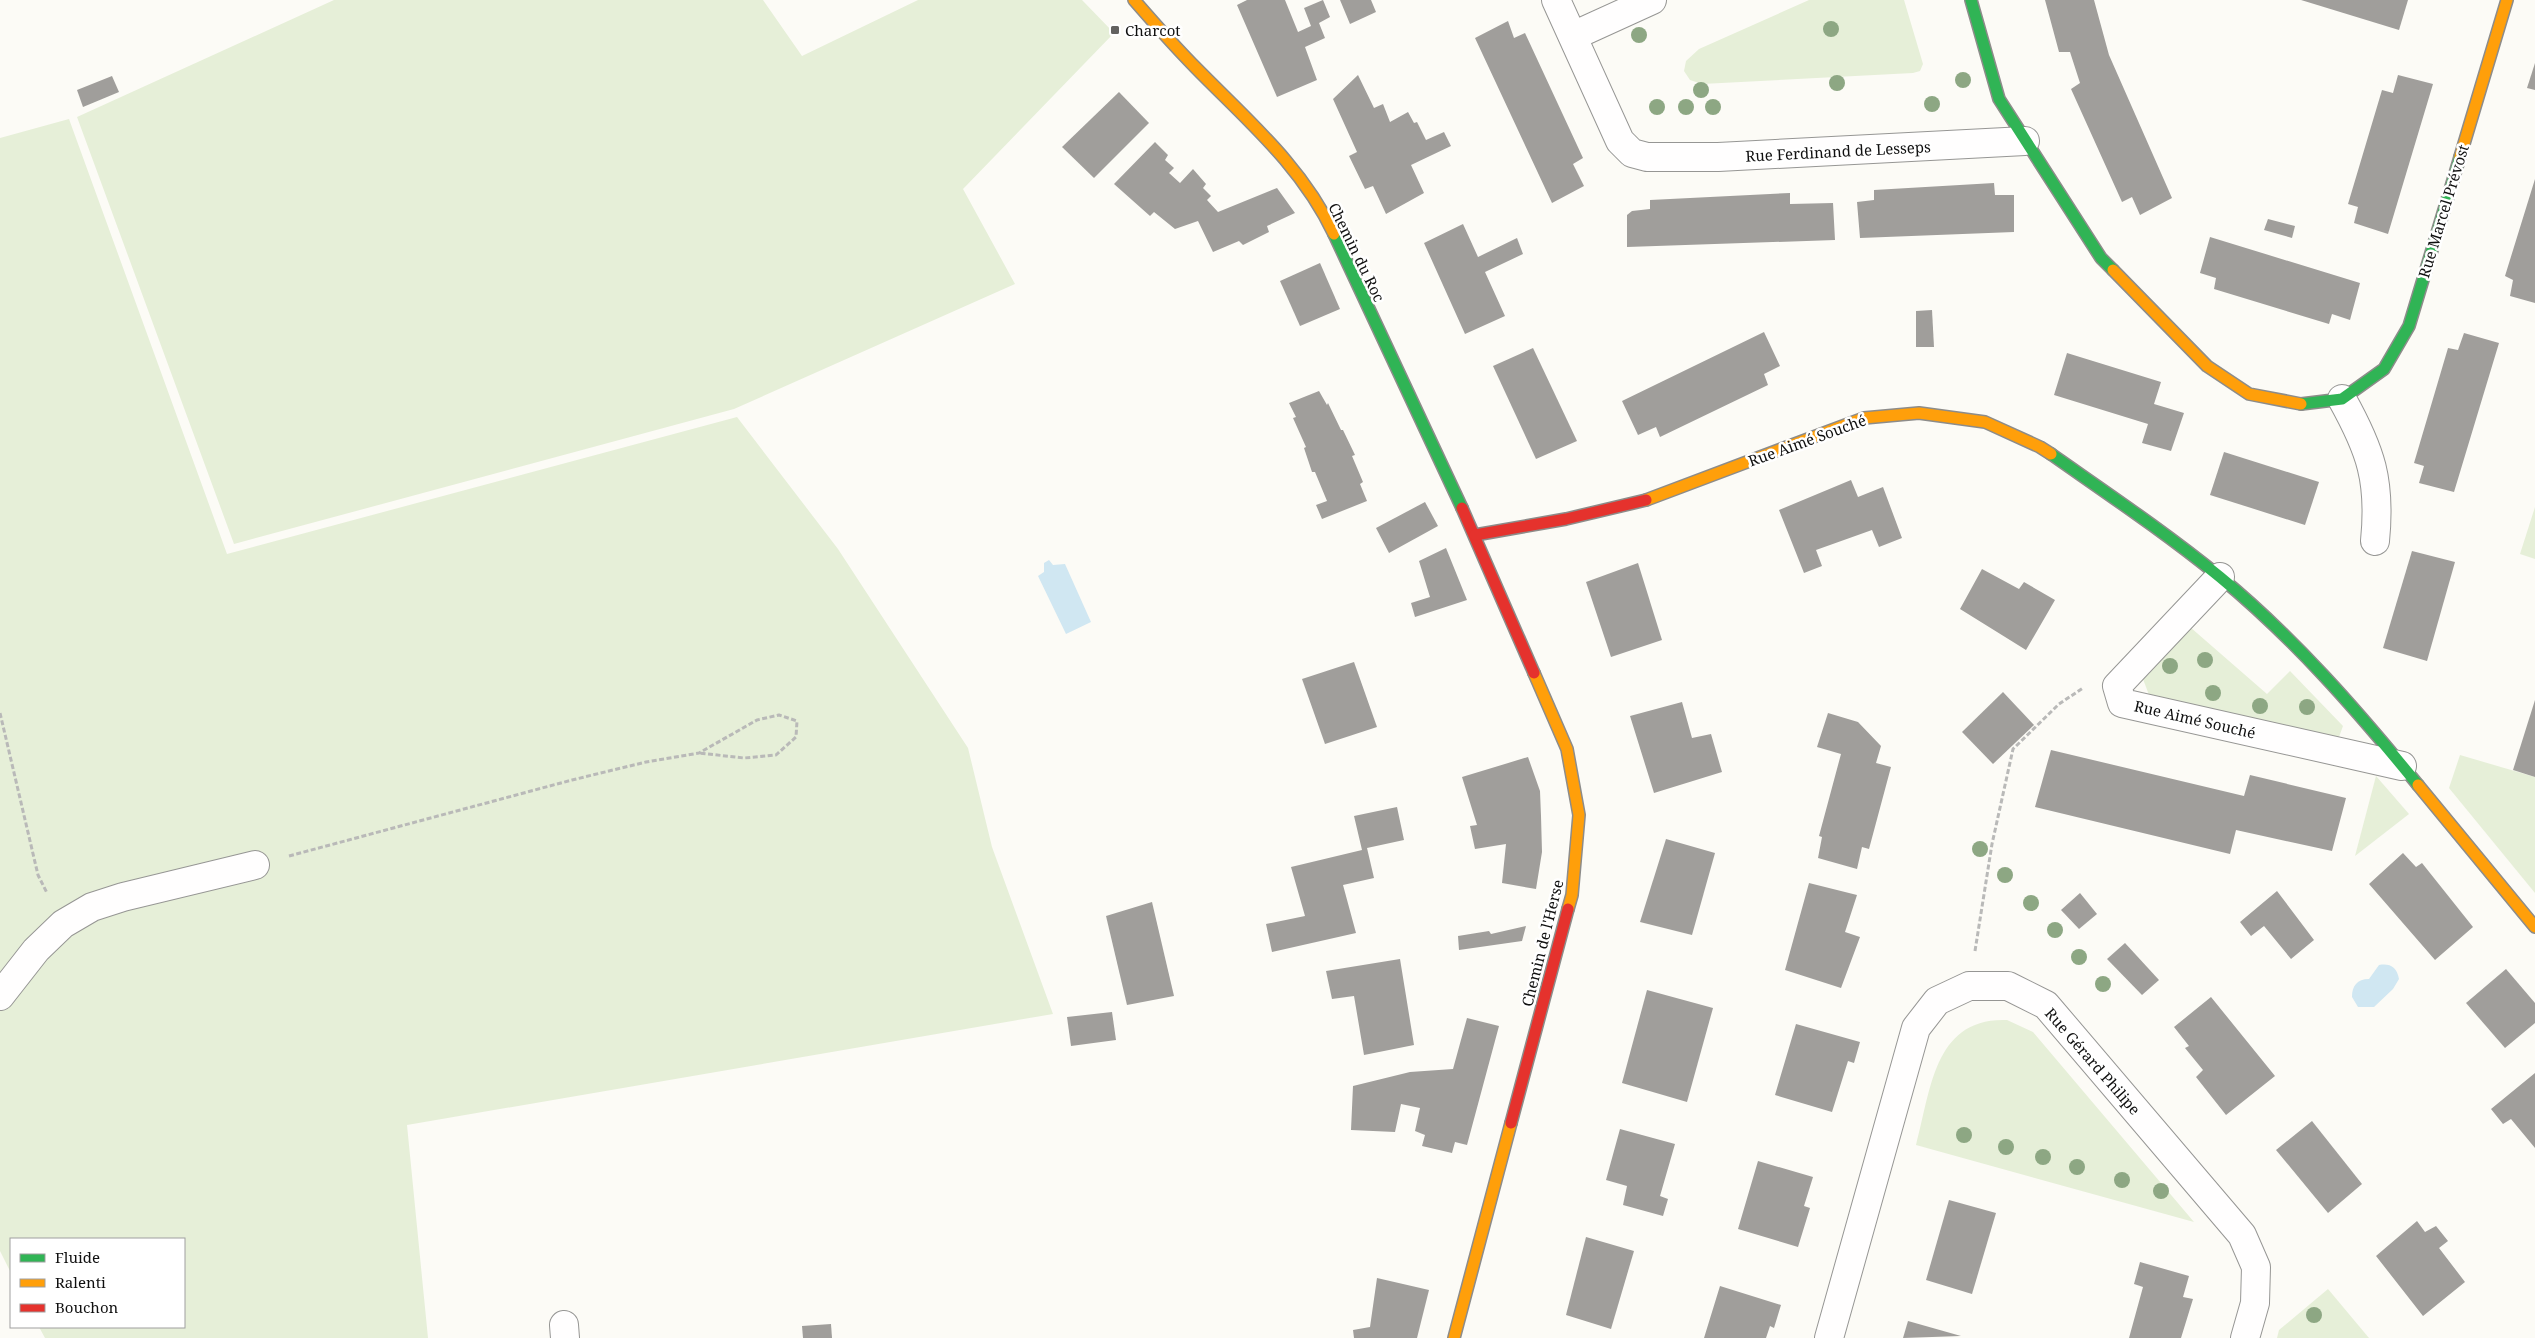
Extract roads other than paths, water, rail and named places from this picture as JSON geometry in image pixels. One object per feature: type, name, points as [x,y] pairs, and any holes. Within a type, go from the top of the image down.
[{"type":"street","name":"Chemin du Roc","points":[[1134,0],[1195,67],[1270,140],[1322,211],[1476,535]]},
{"type":"street","name":"Rue Ferdinand de Lesseps","points":[[1556,0],[1620,141],[1632,153],[1647,157],[1718,157],[2025,141]]},
{"type":"street","points":[[1573,36],[1652,0]]},
{"type":"street","points":[[1971,0],[1999,99],[2025,141]]},
{"type":"street","name":"Rue Marcel Prévost","points":[[2025,141],[2100,258],[2207,366],[2250,394],[2297,405],[2342,399],[2384,369],[2409,326],[2507,0]]},
{"type":"street","points":[[2342,399],[2360,431],[2372,460],[2377,506],[2375,542]]},
{"type":"street","name":"Rue Aimé Souché","points":[[1476,535],[1566,519],[1646,500],[1864,418],[1919,412],[1985,422],[2040,447],[2135,512],[2220,577],[2296,647],[2353,706],[2535,927]]},
{"type":"street","name":"Chemin de l'Herse","points":[[1454,1338],[1572,895],[1579,815],[1567,749],[1476,535]]},
{"type":"street","name":"Rue Aimé Souché","points":[[2220,577],[2117,686],[2122,703],[2402,766]]},
{"type":"street","points":[[0,996],[36,950],[63,924],[92,907],[123,897],[255,864]]},
{"type":"street","name":"Rue Gérard Philipe","points":[[1829,1338],[1916,1028],[1937,1001],[1969,986],[2008,986],[2046,1005],[2242,1235],[2256,1267],[2255,1303],[2246,1338]]},
{"type":"water","points":[[1049,560],[1053,565],[1065,564],[1091,622],[1066,634],[1038,576],[1044,572],[1044,563]]},
{"type":"water","points":[[2379,965],[2386,965],[2395,969],[2399,979],[2393,989],[2374,1007],[2358,1007],[2352,997],[2354,986],[2361,980],[2369,979]]},
{"type":"place","name":"Charcot","points":[[1115,30]]}]
